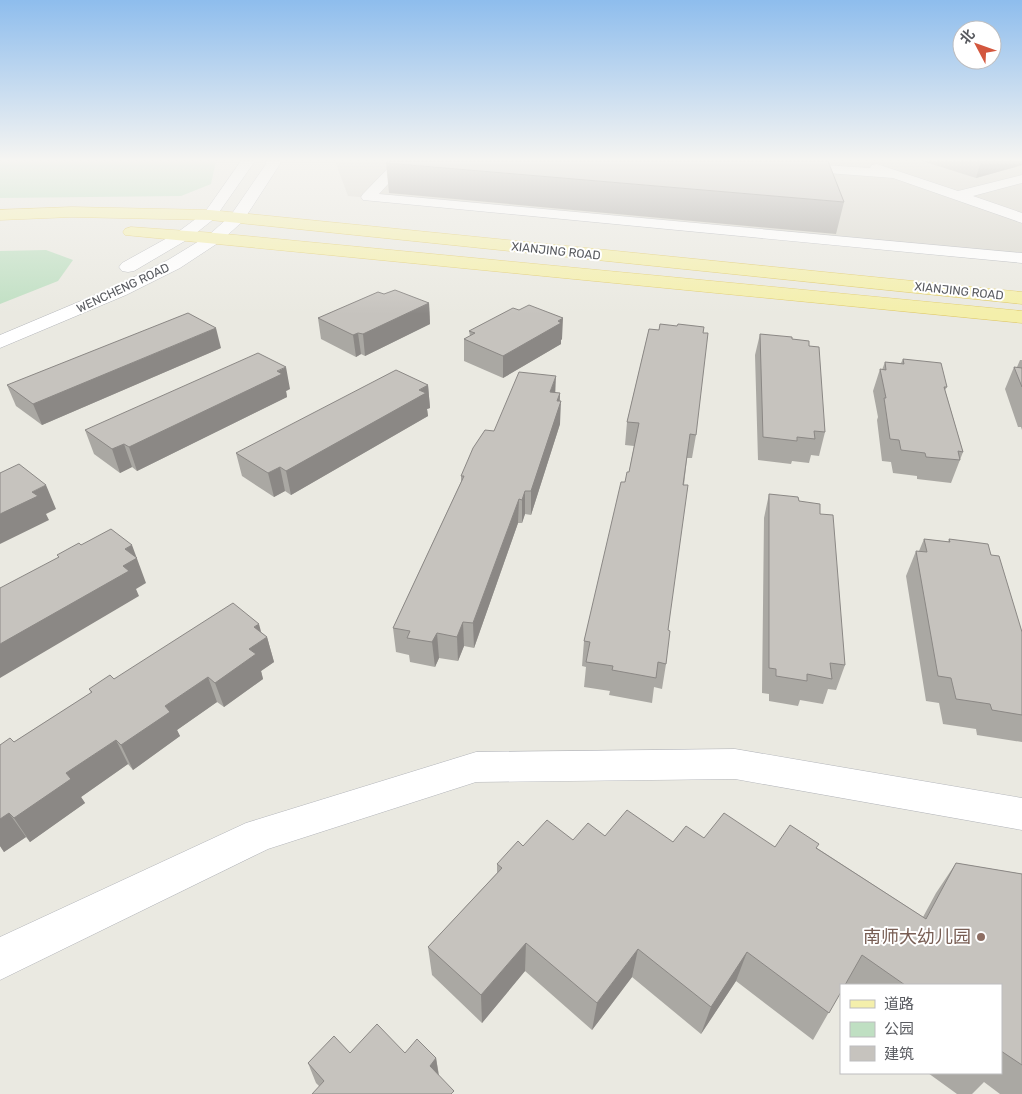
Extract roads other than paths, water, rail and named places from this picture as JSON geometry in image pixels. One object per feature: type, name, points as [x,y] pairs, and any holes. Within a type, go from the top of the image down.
[{"type":"main road","name":"XIANJING ROAD","points":[[0,214],[70,212]]},
{"type":"main road","name":"XIANJING ROAD","points":[[74,212],[237,218],[1022,298]]},
{"type":"main road","name":"XIANJING ROAD","points":[[118,232],[184,235],[1022,317]]},
{"type":"street","name":"WENCHENG ROAD","points":[[0,324],[52,304],[109,277],[184,235],[213,212]]},
{"type":"street","name":"WENCHENG ROAD","points":[[0,342],[120,291],[174,264],[215,238],[241,212]]},
{"type":"street","points":[[529,212],[1022,258]]},
{"type":"street","points":[[1004,212],[1022,218]]},
{"type":"street","points":[[0,959],[259,835],[476,767],[735,764],[1022,814]]},
{"type":"place","name":"南师大幼儿园","points":[[981,937]]}]
